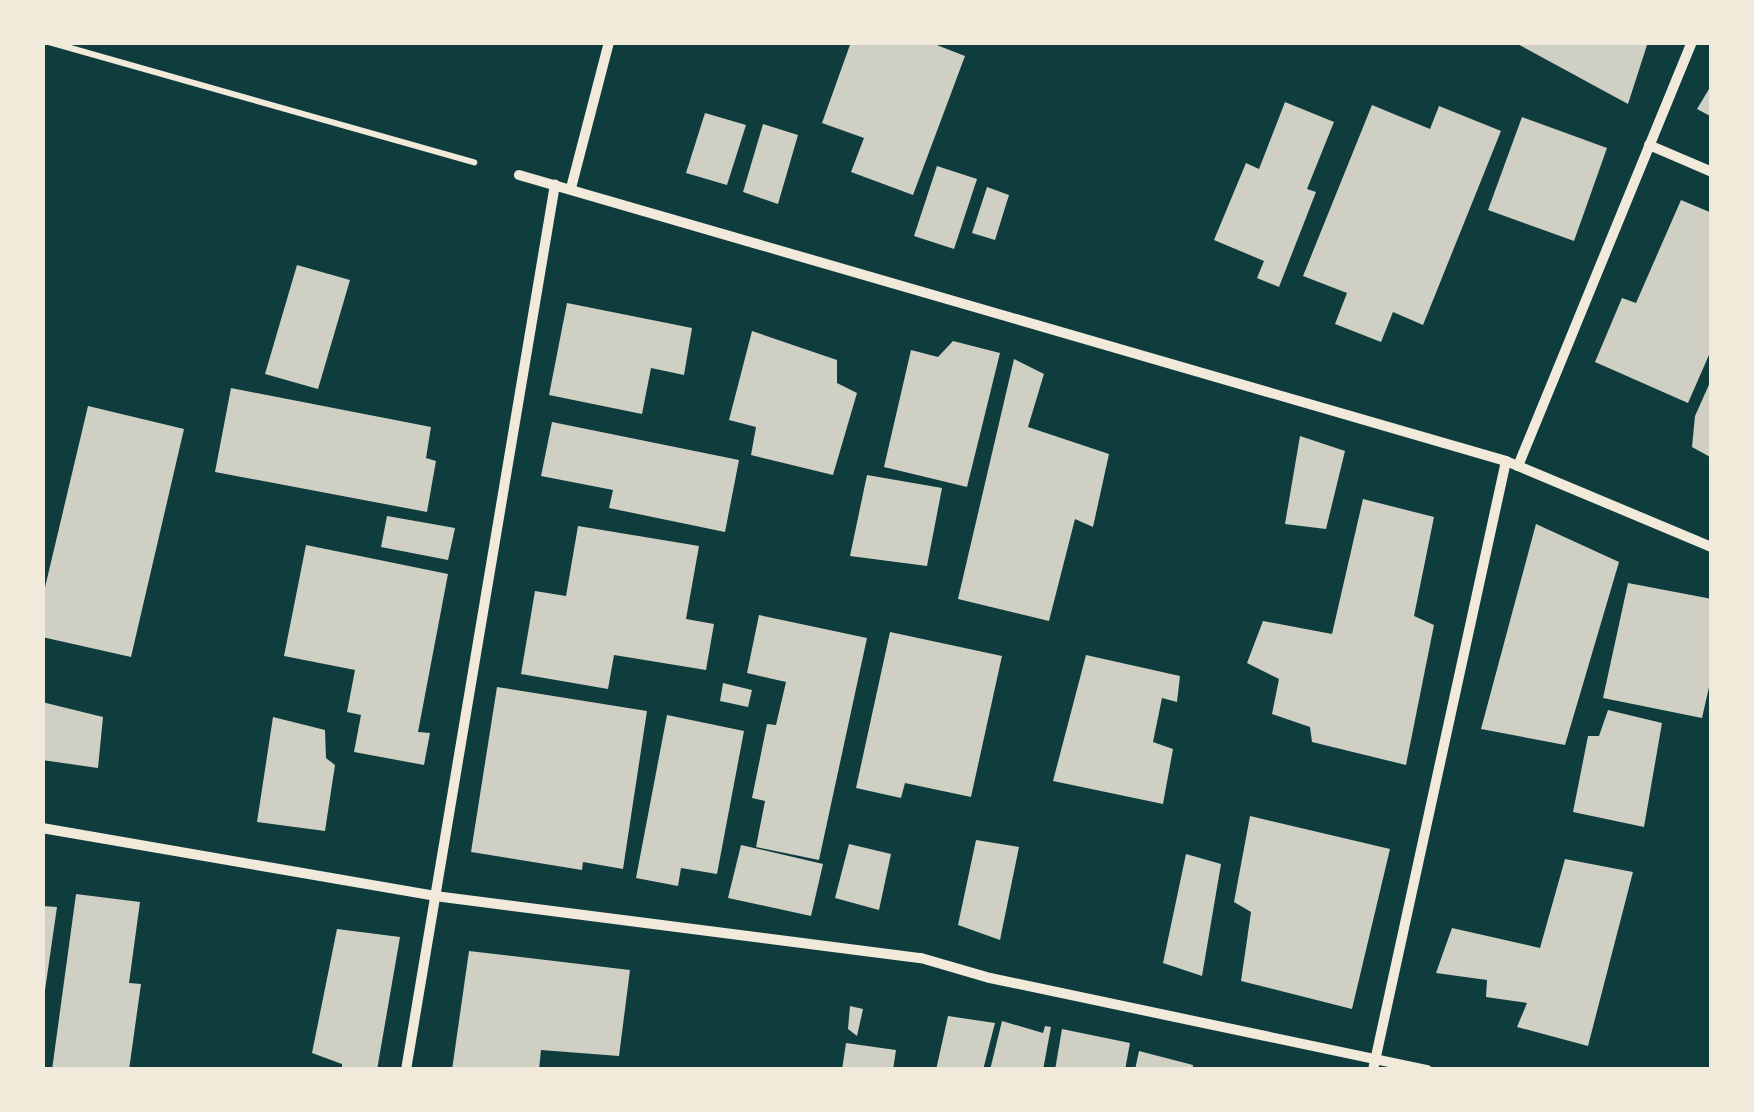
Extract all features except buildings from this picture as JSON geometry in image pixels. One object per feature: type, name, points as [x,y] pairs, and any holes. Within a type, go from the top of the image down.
[{"type":"street","points":[[571,188],[609,42]]},
{"type":"street","points":[[1373,1070],[1512,464],[1692,42]]},
{"type":"street","points":[[1649,145],[1712,172]]},
{"type":"street","points":[[519,175],[1512,464],[1712,547]]},
{"type":"street","points":[[406,1070],[555,184]]},
{"type":"street","points":[[42,828],[435,896],[921,958],[990,978],[1376,1055],[1427,1070]]},
{"type":"path","points":[[49,42],[519,175]]}]
